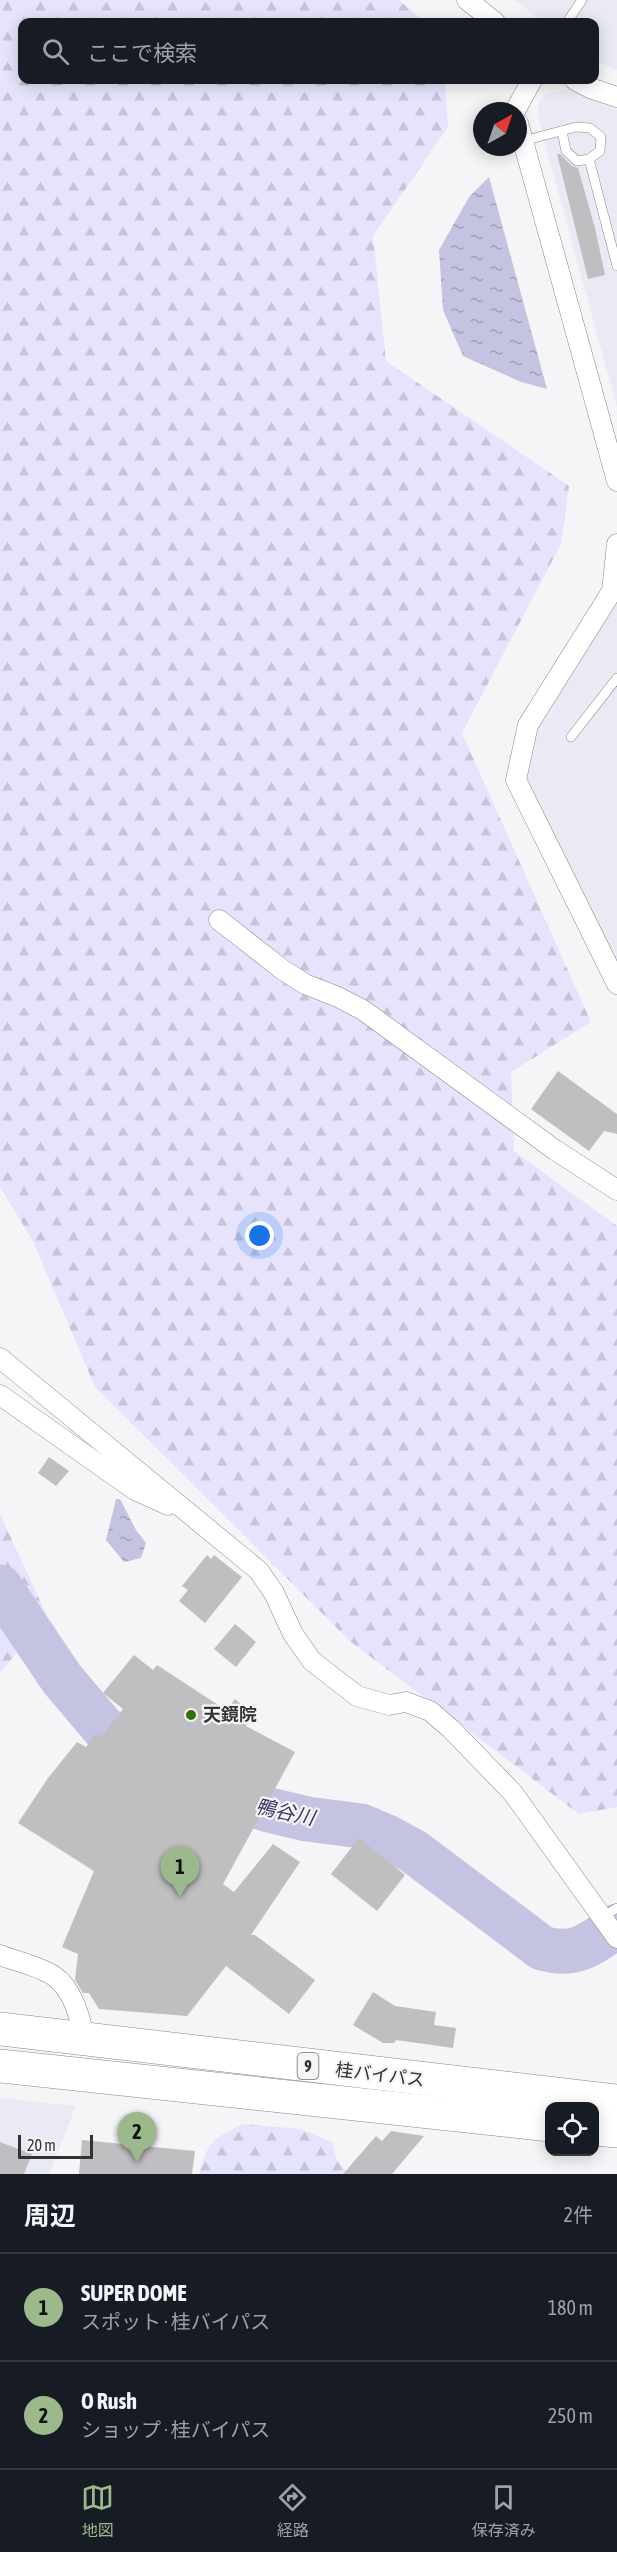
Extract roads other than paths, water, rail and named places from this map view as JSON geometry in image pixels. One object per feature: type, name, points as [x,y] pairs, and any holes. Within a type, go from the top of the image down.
[{"type":"highway","name":"桂バイパス","points":[[0,2029],[617,2101]]},
{"type":"highway","name":"桂バイパス","points":[[0,2066],[545,2125]]},
{"type":"highway","points":[[599,2129],[617,2131]]},
{"type":"street","points":[[467,0],[490,18]]},
{"type":"street","points":[[520,102],[530,84]]},
{"type":"street","points":[[582,84],[617,97]]},
{"type":"street","points":[[527,156],[617,481]]},
{"type":"street","points":[[617,544],[612,591],[528,725],[516,780],[617,984]]},
{"type":"street","points":[[219,920],[305,984],[363,1010],[555,1150],[617,1190]]},
{"type":"street","points":[[0,1358],[259,1571],[274,1593],[293,1634],[312,1661],[357,1696],[389,1705],[406,1702],[430,1711],[451,1728],[513,1793],[611,1924]]},
{"type":"street","points":[[0,1395],[135,1490],[192,1516]]},
{"type":"street","points":[[0,1954],[54,1976],[68,1992],[81,2021],[84,2040]]},
{"type":"lane","points":[[570,18],[582,0]]},
{"type":"lane","points":[[527,132],[562,131],[576,127],[590,128],[601,137],[600,151],[589,159],[577,160],[567,152],[562,131]]},
{"type":"lane","points":[[589,159],[617,266]]},
{"type":"lane","points":[[571,737],[617,678]]},
{"type":"water","points":[[489,177],[547,389],[521,382],[463,356],[443,310],[439,250],[469,197]]},
{"type":"water","points":[[116,1499],[120,1499],[136,1530],[146,1543],[141,1558],[124,1562],[106,1540]]},
{"type":"waterway","name":"鴨谷川","points":[[0,1587],[62,1679],[106,1731],[151,1765],[191,1787],[307,1819],[361,1826],[387,1837],[413,1851],[542,1948],[554,1951],[582,1948],[617,1926]]},
{"type":"place","name":"天鏡院","points":[[191,1715]]},
{"type":"place","name":"SUPER DOME","points":[[180,1897]]},
{"type":"place","name":"O Rush","points":[[137,2162]]}]
